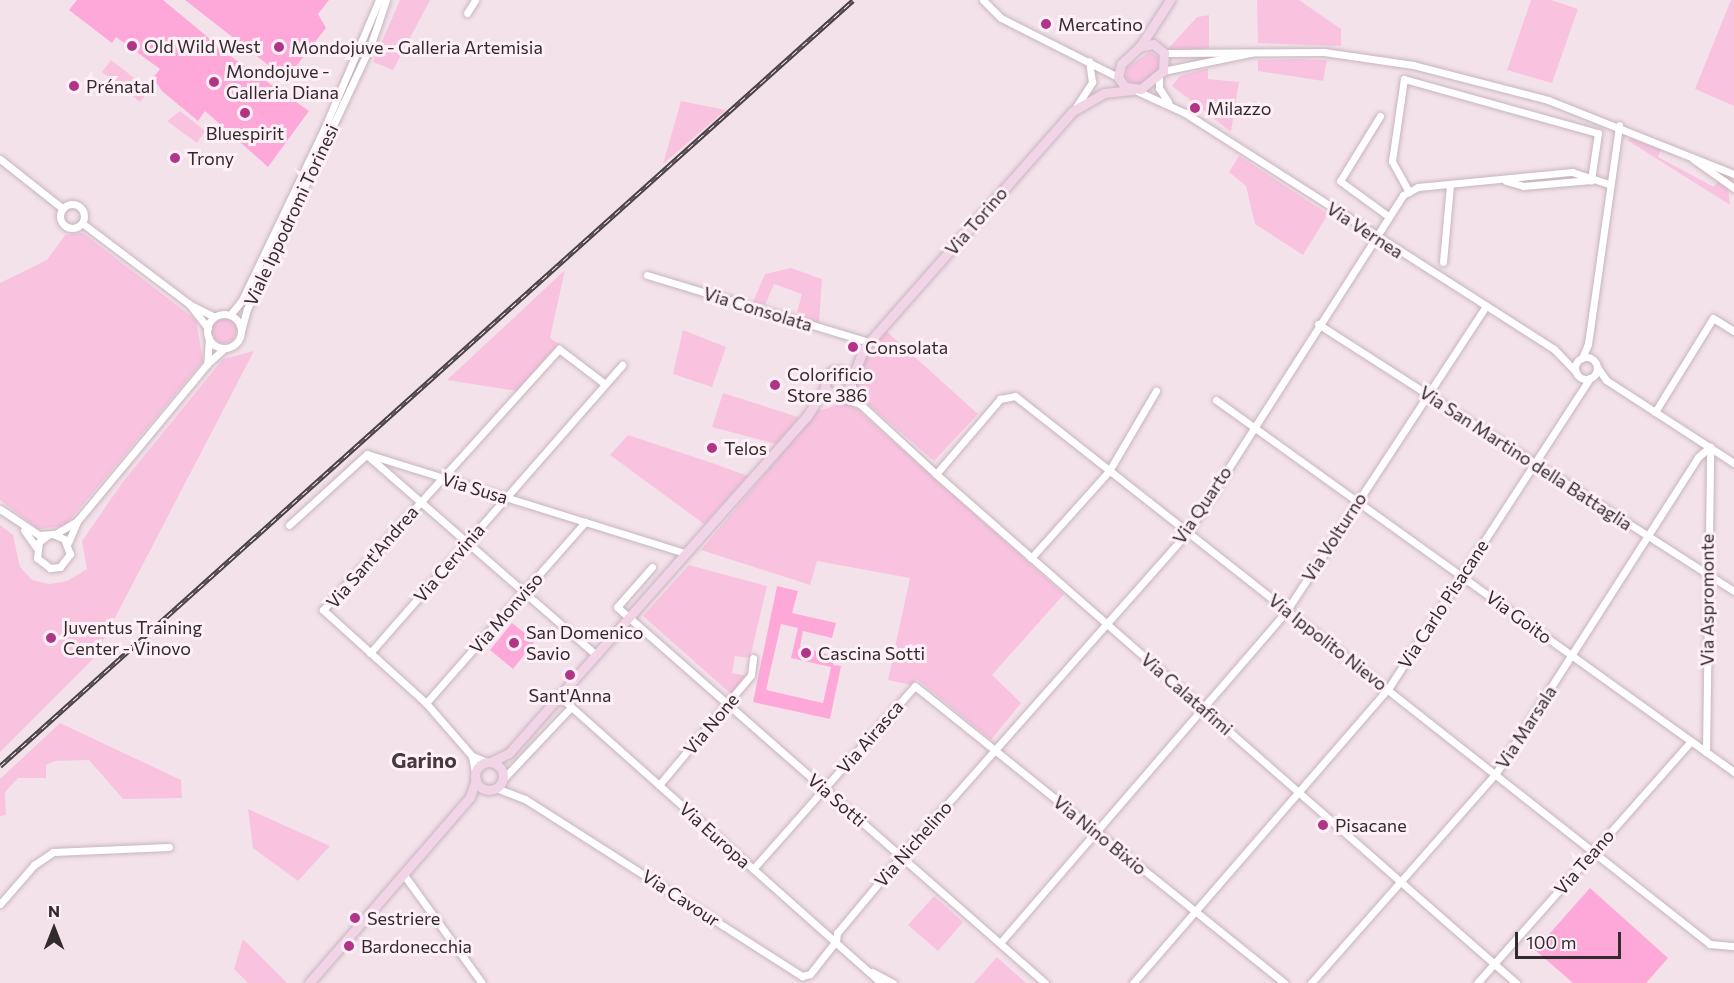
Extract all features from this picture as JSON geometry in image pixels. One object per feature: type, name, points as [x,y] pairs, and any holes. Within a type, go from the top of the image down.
[{"type":"main road","points":[[1104,93],[1119,78],[1124,62],[1156,24],[1170,0]]},
{"type":"main road","points":[[1104,93],[1134,91],[1161,73],[1162,50],[1156,24]]},
{"type":"main road","points":[[1139,46],[1162,50]]},
{"type":"main road","points":[[1119,78],[1134,91]]},
{"type":"main road","name":"Via Torino","points":[[813,409],[837,397],[850,382],[856,360],[869,342],[1076,108],[1104,93]]},
{"type":"main road","name":"Via Torino","points":[[509,753],[813,409],[825,388],[826,376],[856,360]]},
{"type":"main road","points":[[837,370],[850,382]]},
{"type":"main road","points":[[825,388],[837,397]]},
{"type":"main road","points":[[470,797],[480,766],[509,753]]},
{"type":"main road","points":[[312,982],[470,797],[498,782],[509,753]]},
{"type":"main road","points":[[489,762],[498,782]]},
{"type":"main road","points":[[476,779],[498,782]]},
{"type":"street","name":"Viale Ippodromi Torinesi","points":[[230,315],[242,300],[324,129],[379,0]]},
{"type":"street","name":"Viale Ippodromi Torinesi","points":[[242,331],[247,309],[371,44],[386,0]]},
{"type":"street","points":[[467,13],[475,0]]},
{"type":"street","points":[[983,0],[1001,18],[1089,62],[1100,64],[1124,62]]},
{"type":"street","points":[[1162,50],[1178,57],[1222,50],[1324,52],[1413,65],[1502,86],[1619,124],[1734,174]]},
{"type":"street","points":[[1170,104],[1159,88],[1161,73],[1259,51]]},
{"type":"street","points":[[1076,108],[1092,82],[1089,62]]},
{"type":"street","points":[[1100,64],[1119,78]]},
{"type":"street","points":[[1591,180],[1598,133],[1404,79],[1392,161],[1409,192],[1450,185],[1506,181],[1523,186],[1591,180],[1610,184]]},
{"type":"street","name":"Via Vernea","points":[[1134,91],[1170,104],[1562,355]]},
{"type":"street","points":[[1380,117],[1340,181],[1388,216]]},
{"type":"street","points":[[1575,371],[1588,344],[1619,124]]},
{"type":"street","points":[[1678,149],[1734,188]]},
{"type":"street","points":[[0,159],[62,208],[78,205],[83,211],[82,223]]},
{"type":"street","points":[[1443,262],[1450,185]]},
{"type":"street","name":"Via Quarto","points":[[996,750],[1104,622],[1187,533],[1373,236],[1409,192]]},
{"type":"street","points":[[62,208],[59,215],[64,225],[72,228],[82,223]]},
{"type":"street","points":[[0,509],[19,525],[36,547],[40,563],[55,569],[68,559],[68,543],[78,520],[207,364],[225,348],[234,345],[242,331],[230,315],[214,317],[189,304],[82,223]]},
{"type":"street","name":"Via Consolata","points":[[647,275],[869,342]]},
{"type":"street","points":[[189,304],[208,328],[207,364]]},
{"type":"street","name":"Via Volturno","points":[[1000,943],[1287,609],[1485,307]]},
{"type":"street","points":[[208,328],[214,317]]},
{"type":"street","points":[[1655,412],[1713,318],[1734,332]]},
{"type":"street","name":"Via San Martino della Battaglia","points":[[1318,324],[1734,591]]},
{"type":"street","points":[[209,338],[225,348]]},
{"type":"street","points":[[1588,344],[1592,359],[1606,380],[1734,463]]},
{"type":"street","name":"Via Sant'Andrea","points":[[472,756],[426,703],[322,610],[559,349],[605,384]]},
{"type":"street","points":[[1562,355],[1592,359]]},
{"type":"street","points":[[1562,355],[1581,378],[1581,392]]},
{"type":"street","name":"Via Cervinia","points":[[370,653],[622,365]]},
{"type":"street","points":[[1591,378],[1597,367]]},
{"type":"street","points":[[1581,378],[1606,380]]},
{"type":"street","name":"Via Carlo Pisacane","points":[[1133,983],[1298,790],[1388,689],[1591,378]]},
{"type":"street","name":"Via Calatafimi","points":[[850,382],[860,404],[936,474],[1516,983]]},
{"type":"street","points":[[1031,558],[1108,471],[1156,392]]},
{"type":"street","name":"Via Ippolito Nievo","points":[[936,474],[1000,399],[1016,396],[1187,533],[1594,849],[1710,944],[1734,946]]},
{"type":"street","name":"Via Calatafimi","points":[[837,397],[860,404]]},
{"type":"street","name":"Via Goito","points":[[1216,400],[1734,771]]},
{"type":"street","name":"Via Marsala","points":[[1311,983],[1403,883],[1496,773],[1692,467],[1710,447]]},
{"type":"street","name":"Via Aspromonte","points":[[1706,752],[1706,574],[1710,447]]},
{"type":"street","points":[[289,525],[367,454],[596,655]]},
{"type":"street","name":"Via Susa","points":[[367,454],[684,553]]},
{"type":"street","points":[[1692,467],[1708,473]]},
{"type":"street","points":[[36,547],[51,535],[78,520]]},
{"type":"street","name":"Via Monviso","points":[[426,703],[585,522]]},
{"type":"street","points":[[19,525],[68,543]]},
{"type":"street","points":[[628,617],[617,608],[652,567]]},
{"type":"street","name":"Via Sotti","points":[[628,617],[1046,983]]},
{"type":"street","name":"Via None","points":[[659,785],[751,675],[753,658]]},
{"type":"street","name":"Via Nino Bixio","points":[[915,686],[1285,983]]},
{"type":"street","name":"Via Airasca","points":[[753,869],[915,686]]},
{"type":"street","name":"Via Europa","points":[[559,696],[872,972],[881,983]]},
{"type":"street","points":[[498,782],[571,707]]},
{"type":"street","name":"Via Teano","points":[[1477,983],[1690,741]]},
{"type":"street","name":"Via Nichelino","points":[[836,940],[837,933],[902,855],[996,750]]},
{"type":"street","points":[[476,779],[472,756],[489,762]]},
{"type":"street","name":"Via Cavour","points":[[498,782],[515,795],[802,976],[810,974],[836,940]]},
{"type":"street","points":[[0,904],[34,865],[53,852],[169,847]]},
{"type":"street","points":[[404,875],[482,983]]},
{"type":"street","name":"Via Europa","points":[[872,972],[893,983]]},
{"type":"shaded area","points":[[400,0],[430,0],[393,70],[373,62]]},
{"type":"shaded area","points":[[1257,0],[1299,0],[1341,29],[1341,46],[1258,43]]},
{"type":"shaded area","points":[[1531,0],[1551,0],[1578,9],[1552,83],[1507,70]]},
{"type":"shaded area","points":[[1731,0],[1734,0],[1734,106],[1695,89]]},
{"type":"shaded area","points":[[1209,15],[1209,48],[1182,54],[1167,50],[1197,17]]},
{"type":"shaded area","points":[[1150,52],[1158,57],[1159,70],[1144,85],[1132,85],[1126,78],[1127,67]]},
{"type":"shaded area","points":[[111,60],[150,90],[140,102],[102,72]]},
{"type":"shaded area","points":[[1258,60],[1327,60],[1323,81],[1258,71]]},
{"type":"shaded area","points":[[1208,68],[1208,79],[1239,82],[1231,132],[1172,86],[1180,76]]},
{"type":"shaded area","points":[[681,101],[726,110],[663,164]]},
{"type":"shaded area","points":[[180,111],[205,131],[197,143],[167,121]]},
{"type":"shaded area","points":[[1632,139],[1661,149],[1658,157],[1714,187],[1718,180],[1728,188],[1730,205],[1627,140]]},
{"type":"shaded area","points":[[1239,156],[1328,214],[1303,255],[1255,224],[1246,186],[1229,172]]},
{"type":"shaded area","points":[[83,233],[196,320],[203,361],[65,526],[38,529],[0,500],[0,283],[47,260],[65,235]]},
{"type":"shaded area","points":[[791,268],[822,279],[819,323],[796,316],[802,294],[774,284],[765,305],[753,302],[765,274]]},
{"type":"shaded area","points":[[565,270],[550,338],[559,344],[517,391],[447,380]]},
{"type":"shaded area","points":[[224,319],[233,322],[236,331],[233,340],[224,343],[215,340],[212,331],[215,322]]},
{"type":"shaded area","points":[[683,330],[726,347],[712,387],[673,374]]},
{"type":"shaded area","points":[[886,331],[978,414],[934,461],[860,397],[855,387],[860,363]]},
{"type":"shaded area","points":[[254,351],[94,658],[0,752],[0,525],[13,535],[20,567],[32,580],[49,584],[67,581],[87,569],[82,541],[122,483],[223,359]]},
{"type":"shaded area","points":[[723,393],[799,417],[776,444],[712,427]]},
{"type":"shaded area","points":[[844,403],[857,409],[1064,594],[992,675],[1021,703],[991,740],[917,679],[911,685],[888,680],[910,578],[817,561],[810,585],[701,550],[818,411]]},
{"type":"shaded area","points":[[628,435],[748,476],[704,524],[610,455]]},
{"type":"shaded area","points":[[689,565],[767,586],[750,658],[735,656],[732,673],[747,676],[731,694],[643,616]]},
{"type":"shaded area","points":[[60,723],[181,780],[182,798],[123,799],[89,760],[55,761],[46,765],[46,778],[18,778],[5,792],[6,815],[0,816],[0,779]]},
{"type":"shaded area","points":[[248,809],[330,846],[298,881],[253,848]]},
{"type":"shaded area","points":[[934,896],[963,922],[938,951],[908,925]]},
{"type":"shaded area","points":[[243,939],[287,983],[248,983],[234,969]]},
{"type":"shaded area","points":[[997,957],[1026,983],[974,983]]},
{"type":"building","name":"Mondojuve - Galleria Diana","points":[[77,0],[163,0],[233,58],[309,111],[268,167],[205,111],[198,121],[162,91],[153,78],[160,69],[116,37],[112,43],[69,10]]},
{"type":"building","name":"Mondojuve - Galleria Artemisia","points":[[185,0],[329,0],[318,14],[326,28],[286,79]]},
{"type":"building","name":"Cascina Sotti","points":[[777,586],[798,591],[792,613],[836,623],[832,638],[803,631],[800,646],[835,657],[833,665],[841,666],[830,719],[753,702]],"holes":[[[781,624],[798,628],[791,658],[831,667],[823,703],[766,690]]]},
{"type":"building","name":"San Domenico Savio","points":[[512,623],[535,641],[513,669],[490,650]]},
{"type":"building","points":[[1590,888],[1668,958],[1646,983],[1573,983],[1535,950]]},
{"type":"railway","points":[[0,766],[853,0]]},
{"type":"place","name":"Mercatino","points":[[1046,24]]},
{"type":"place","name":"Old Wild West","points":[[132,46]]},
{"type":"place","name":"Mondojuve - Galleria Artemisia","points":[[279,47]]},
{"type":"place","name":"Mondojuve - Galleria Diana","points":[[214,82]]},
{"type":"place","name":"Prénatal","points":[[74,86]]},
{"type":"place","name":"Milazzo","points":[[1195,108]]},
{"type":"place","name":"Bluespirit","points":[[245,113]]},
{"type":"place","name":"Trony","points":[[175,158]]},
{"type":"place","name":"Consolata","points":[[853,347]]},
{"type":"place","name":"Colorificio Store 386","points":[[775,385]]},
{"type":"place","name":"Telos","points":[[712,448]]},
{"type":"place","name":"Juventus Training Center - Vinovo","points":[[51,638]]},
{"type":"place","name":"San Domenico Savio","points":[[514,643]]},
{"type":"place","name":"Cascina Sotti","points":[[806,653]]},
{"type":"place","name":"Sant'Anna","points":[[570,675]]},
{"type":"place","name":"Pisacane","points":[[1323,825]]},
{"type":"place","name":"Sestriere","points":[[355,918]]},
{"type":"place","name":"Bardonecchia","points":[[349,946]]},
{"type":"district","name":"Garino","points":[[424,760]]}]
